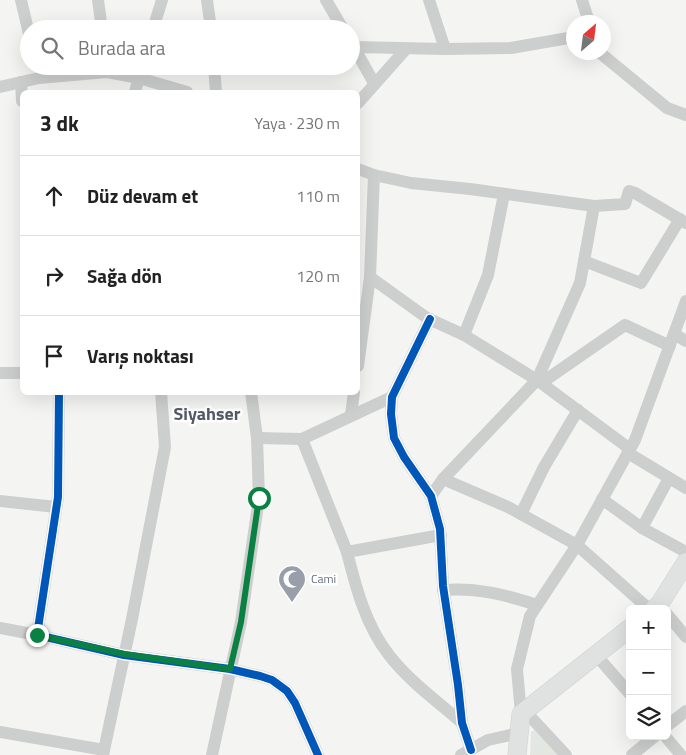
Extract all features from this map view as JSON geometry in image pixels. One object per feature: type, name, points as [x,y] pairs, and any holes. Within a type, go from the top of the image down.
[{"type":"street","points":[[21,0],[26,20]]},
{"type":"street","points":[[98,0],[101,20]]},
{"type":"street","points":[[156,20],[162,0]]},
{"type":"street","points":[[207,0],[210,20]]},
{"type":"street","points":[[326,0],[338,20]]},
{"type":"street","points":[[430,0],[445,49]]},
{"type":"street","points":[[582,0],[587,15]]},
{"type":"street","points":[[360,45],[445,49],[511,48],[566,38]]},
{"type":"street","points":[[360,100],[406,48]]},
{"type":"street","points":[[360,58],[374,83]]},
{"type":"street","points":[[609,60],[667,108],[686,115]]},
{"type":"street","points":[[0,87],[21,82],[32,75]]},
{"type":"street","points":[[136,90],[139,75]]},
{"type":"street","points":[[147,75],[182,90]]},
{"type":"street","points":[[215,75],[216,90]]},
{"type":"street","points":[[21,82],[21,90]]},
{"type":"street","points":[[360,170],[374,175],[411,183],[594,206],[625,204],[629,192],[636,193],[683,221],[641,283],[584,261]]},
{"type":"street","points":[[360,351],[370,277],[374,175]]},
{"type":"street","points":[[464,335],[488,275],[504,194]]},
{"type":"street","points":[[430,496],[537,380],[580,284],[594,206]]},
{"type":"street","points":[[370,277],[430,319],[464,335],[537,380],[629,451],[686,488]]},
{"type":"street","points":[[517,755],[523,713],[517,669],[530,616],[576,545],[635,440],[686,301]]},
{"type":"street","points":[[430,319],[392,397],[391,414],[394,438],[404,457],[430,496],[440,535],[443,590],[458,684],[466,752],[488,740],[519,733]]},
{"type":"street","points":[[537,380],[547,379],[625,324],[672,340],[686,341]]},
{"type":"street","points":[[0,373],[20,373]]},
{"type":"street","points":[[37,635],[56,507],[60,395]]},
{"type":"street","points":[[0,732],[103,752],[165,446],[161,395]]},
{"type":"street","points":[[212,755],[241,622],[255,535],[259,498],[257,438],[251,395]]},
{"type":"street","points":[[351,415],[354,395]]},
{"type":"street","points":[[257,438],[302,439],[392,397]]},
{"type":"street","points":[[521,514],[544,467],[578,410]]},
{"type":"street","points":[[302,439],[347,552],[359,597],[379,640],[405,673],[462,723]]},
{"type":"street","points":[[642,528],[669,478]]},
{"type":"street","points":[[444,479],[521,514],[576,545],[654,605]]},
{"type":"street","points":[[602,499],[642,528],[686,552]]},
{"type":"street","points":[[0,501],[56,507]]},
{"type":"street","points":[[347,552],[440,535]]},
{"type":"street","points":[[661,605],[686,562]]},
{"type":"street","points":[[443,590],[459,588],[480,590],[511,596],[536,605]]},
{"type":"street","points":[[671,621],[686,637]]},
{"type":"street","points":[[0,628],[124,654],[230,669],[260,676],[276,683],[287,691],[295,703],[318,755]]},
{"type":"street","points":[[523,713],[626,631]]},
{"type":"street","points":[[596,655],[626,689]]},
{"type":"street","points":[[671,723],[686,711]]},
{"type":"street","points":[[523,713],[566,755]]},
{"type":"street","points":[[632,755],[650,740]]},
{"type":"street","points":[[668,740],[681,755]]},
{"type":"shaded area","points":[[534,730],[564,755],[530,755],[531,732]]},
{"type":"cycle path","points":[[430,319],[392,397],[391,414],[394,438],[404,457],[431,496],[440,529],[443,586],[462,723],[471,750]]},
{"type":"cycle path","points":[[59,395],[58,497],[37,635],[124,655],[230,669],[272,680],[287,691],[295,703],[318,755]]},
{"type":"place","name":"Cami","points":[[292,603]]},
{"type":"district","name":"Siyahser","points":[[207,414]]},
{"type":"route","points":[[37,635],[124,654],[230,669],[241,622],[259,498]]}]
